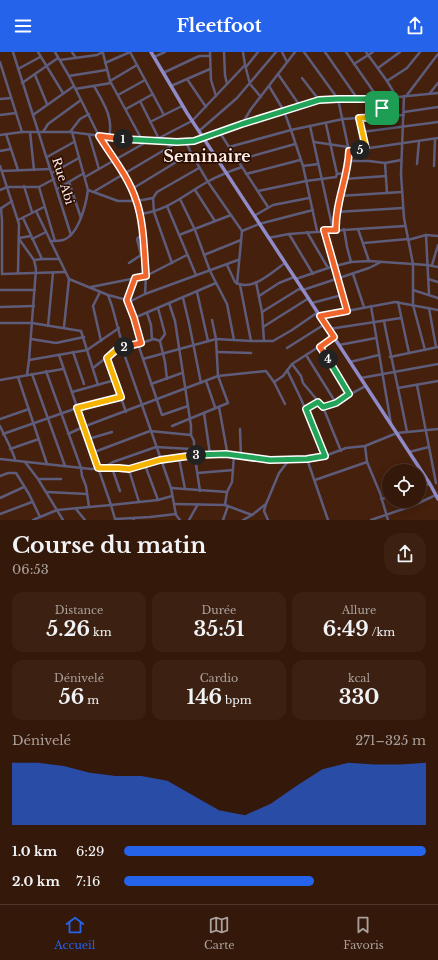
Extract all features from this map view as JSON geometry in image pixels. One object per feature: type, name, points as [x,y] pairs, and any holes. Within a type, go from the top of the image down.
[{"type":"main road","points":[[151,52],[182,106],[410,452],[438,499]]},
{"type":"street","name":"Rue Abi","points":[[14,52],[22,83],[33,115],[41,132],[50,169],[71,235]]},
{"type":"street","points":[[38,52],[63,93]]},
{"type":"street","points":[[55,52],[75,87],[99,136],[124,174],[137,201],[140,214],[146,276],[145,294]]},
{"type":"street","points":[[72,52],[76,58]]},
{"type":"street","points":[[22,83],[59,59],[76,58],[103,52],[110,82],[142,140]]},
{"type":"street","points":[[105,63],[130,52],[164,115]]},
{"type":"street","points":[[154,57],[166,52]]},
{"type":"street","points":[[210,52],[211,80],[216,96]]},
{"type":"street","points":[[224,52],[225,75],[228,84]]},
{"type":"street","points":[[243,52],[250,84],[261,97]]},
{"type":"street","points":[[153,141],[158,137],[192,121],[258,52]]},
{"type":"street","points":[[199,131],[225,110],[250,84],[276,52]]},
{"type":"street","points":[[282,52],[287,62]]},
{"type":"street","points":[[242,124],[246,115],[295,52]]},
{"type":"street","points":[[304,52],[338,99],[349,151],[349,161],[339,196],[334,230]]},
{"type":"street","points":[[325,52],[358,98]]},
{"type":"street","points":[[346,52],[381,104],[384,117]]},
{"type":"street","points":[[354,64],[367,53],[373,52]]},
{"type":"street","points":[[378,68],[400,52]]},
{"type":"street","points":[[387,81],[407,68],[420,52]]},
{"type":"street","points":[[367,53],[387,81],[396,97]]},
{"type":"street","points":[[425,350],[413,305],[413,264],[405,226],[401,160],[405,96],[438,54]]},
{"type":"street","points":[[18,69],[40,56]]},
{"type":"street","points":[[163,73],[200,56],[210,56]]},
{"type":"street","points":[[0,62],[22,132]]},
{"type":"street","points":[[33,115],[63,93],[75,87],[94,86],[110,82],[137,65]]},
{"type":"street","points":[[170,86],[210,69]]},
{"type":"street","points":[[69,76],[106,70]]},
{"type":"street","points":[[278,74],[300,106]]},
{"type":"street","points":[[35,75],[47,104]]},
{"type":"street","points":[[302,78],[319,100]]},
{"type":"street","points":[[187,79],[206,107]]},
{"type":"street","points":[[118,95],[145,80]]},
{"type":"street","points":[[430,93],[438,83]]},
{"type":"street","points":[[94,86],[110,117],[111,127],[109,137]]},
{"type":"street","points":[[269,86],[284,111],[303,166],[317,231]]},
{"type":"street","points":[[0,135],[22,132],[71,132],[149,141],[186,142],[204,139],[242,124],[319,100],[358,98],[378,99],[438,93]]},
{"type":"street","points":[[126,109],[153,94]]},
{"type":"street","points":[[0,99],[11,98]]},
{"type":"street","points":[[41,132],[46,126],[81,100]]},
{"type":"street","points":[[140,101],[158,137]]},
{"type":"street","points":[[150,122],[182,106]]},
{"type":"street","points":[[229,148],[291,130],[326,124],[343,119],[384,117],[438,107]]},
{"type":"street","points":[[0,115],[16,113]]},
{"type":"street","points":[[71,132],[80,119],[89,114]]},
{"type":"street","points":[[359,118],[366,149]]},
{"type":"street","points":[[362,132],[438,122]]},
{"type":"street","points":[[326,124],[337,174]]},
{"type":"street","points":[[310,126],[334,230]]},
{"type":"street","points":[[30,132],[34,170]]},
{"type":"street","points":[[50,241],[63,240],[71,235],[81,218],[86,203],[88,190],[71,132]]},
{"type":"street","points":[[220,133],[268,207]]},
{"type":"street","points":[[6,134],[18,170]]},
{"type":"street","points":[[89,135],[99,169]]},
{"type":"street","points":[[349,151],[436,138],[434,166]]},
{"type":"street","points":[[57,189],[99,169],[149,141]]},
{"type":"street","points":[[417,164],[419,141]]},
{"type":"street","points":[[47,157],[74,142]]},
{"type":"street","points":[[94,192],[177,142]]},
{"type":"street","points":[[186,142],[208,182],[242,231],[242,240],[238,260],[238,284],[251,341]]},
{"type":"street","points":[[314,142],[348,147]]},
{"type":"street","points":[[238,160],[295,144]]},
{"type":"street","points":[[0,151],[11,149]]},
{"type":"street","points":[[132,189],[191,153]]},
{"type":"street","points":[[52,173],[79,158]]},
{"type":"street","points":[[246,174],[300,160]]},
{"type":"street","points":[[349,161],[385,163],[401,160]]},
{"type":"street","points":[[385,163],[387,193]]},
{"type":"street","points":[[303,166],[318,164]]},
{"type":"street","points":[[0,166],[18,220],[18,273]]},
{"type":"street","points":[[140,214],[154,212],[167,206],[208,182],[242,166]]},
{"type":"street","points":[[172,263],[154,212],[153,198],[157,192],[200,168]]},
{"type":"street","points":[[2,171],[50,169]]},
{"type":"street","points":[[258,191],[306,181],[336,177],[337,174],[345,173]]},
{"type":"street","points":[[344,179],[386,176]]},
{"type":"street","points":[[0,190],[6,187],[39,187],[54,180]]},
{"type":"street","points":[[69,182],[81,218]]},
{"type":"street","points":[[24,186],[32,212]]},
{"type":"street","points":[[39,187],[55,241]]},
{"type":"street","points":[[88,190],[118,201],[137,201],[153,198]]},
{"type":"street","points":[[195,190],[215,221]]},
{"type":"street","points":[[339,196],[402,192]]},
{"type":"street","points":[[254,216],[268,207],[309,198]]},
{"type":"street","points":[[180,199],[195,230],[210,271],[227,304],[234,340]]},
{"type":"street","points":[[12,201],[1,208],[1,274],[65,272]]},
{"type":"street","points":[[167,206],[196,275]]},
{"type":"street","points":[[18,220],[45,207]]},
{"type":"street","points":[[336,212],[403,208]]},
{"type":"street","points":[[242,231],[260,224],[313,210]]},
{"type":"street","points":[[36,211],[69,280],[64,327]]},
{"type":"street","points":[[179,235],[230,215]]},
{"type":"street","points":[[23,218],[42,259]]},
{"type":"street","points":[[268,238],[324,230],[405,226]]},
{"type":"street","points":[[358,229],[369,261]]},
{"type":"street","points":[[324,230],[347,311]]},
{"type":"street","points":[[344,230],[351,262]]},
{"type":"street","points":[[19,238],[32,237],[46,232]]},
{"type":"street","points":[[307,232],[328,268]]},
{"type":"street","points":[[129,263],[140,255],[137,240],[142,233]]},
{"type":"street","points":[[289,234],[313,274]]},
{"type":"street","points":[[364,243],[408,240],[426,235],[438,236]]},
{"type":"street","points":[[426,235],[429,294]]},
{"type":"street","points":[[19,238],[34,260],[36,273],[27,375]]},
{"type":"street","points":[[204,255],[242,240]]},
{"type":"street","points":[[432,265],[438,245]]},
{"type":"street","points":[[90,287],[146,276],[187,255]]},
{"type":"street","points":[[34,260],[59,259]]},
{"type":"street","points":[[69,280],[128,301],[238,260]]},
{"type":"street","points":[[262,312],[299,289],[303,290],[353,274],[369,268],[381,261]]},
{"type":"street","points":[[259,296],[279,283],[351,262],[381,261],[427,264],[438,267]]},
{"type":"street","points":[[227,264],[233,280],[238,284],[250,285],[285,263]]},
{"type":"street","points":[[48,326],[53,273]]},
{"type":"street","points":[[353,274],[364,307]]},
{"type":"street","points":[[135,278],[128,301],[134,318],[143,359],[162,415],[188,406]]},
{"type":"street","points":[[428,279],[438,282]]},
{"type":"street","points":[[256,282],[262,312],[264,341]]},
{"type":"street","points":[[134,318],[216,283]]},
{"type":"street","points":[[0,290],[35,290]]},
{"type":"street","points":[[413,290],[438,298]]},
{"type":"street","points":[[100,292],[93,306],[101,341]]},
{"type":"street","points":[[197,292],[208,342]]},
{"type":"street","points":[[108,295],[119,328],[123,348],[150,431],[171,488],[176,514],[180,520]]},
{"type":"street","points":[[312,304],[342,295]]},
{"type":"street","points":[[183,298],[201,383]]},
{"type":"street","points":[[263,327],[308,298]]},
{"type":"street","points":[[398,302],[409,353]]},
{"type":"street","points":[[143,359],[216,339],[251,341],[274,340],[319,314],[347,311],[398,302],[438,310]]},
{"type":"street","points":[[169,303],[175,321],[190,418],[191,435],[194,441],[200,491]]},
{"type":"street","points":[[0,307],[34,306]]},
{"type":"street","points":[[371,306],[392,426]]},
{"type":"street","points":[[158,308],[165,334],[160,341],[166,379]]},
{"type":"street","points":[[390,357],[437,347],[429,308]]},
{"type":"street","points":[[148,313],[152,339]]},
{"type":"street","points":[[329,329],[401,318]]},
{"type":"street","points":[[172,426],[227,404],[228,402],[218,376],[216,339],[212,320]]},
{"type":"street","points":[[384,321],[390,357],[395,372],[407,432]]},
{"type":"street","points":[[0,323],[32,323],[64,327],[81,331],[98,385]]},
{"type":"street","points":[[287,348],[325,324]]},
{"type":"street","points":[[29,360],[87,350],[119,328]]},
{"type":"street","points":[[31,339],[56,343],[84,337]]},
{"type":"street","points":[[274,382],[283,376],[292,364],[334,337]]},
{"type":"street","points":[[339,345],[376,338]]},
{"type":"street","points":[[93,368],[116,350],[140,344],[152,339],[160,341]]},
{"type":"street","points":[[320,347],[349,394]]},
{"type":"street","points":[[73,352],[84,384]]},
{"type":"street","points":[[217,352],[251,353]]},
{"type":"street","points":[[59,355],[115,520]]},
{"type":"street","points":[[306,355],[336,403]]},
{"type":"street","points":[[350,362],[379,355]]},
{"type":"street","points":[[107,358],[126,412]]},
{"type":"street","points":[[292,364],[301,376],[303,382],[323,407],[341,451]]},
{"type":"street","points":[[360,378],[438,364]]},
{"type":"street","points":[[0,380],[63,369]]},
{"type":"street","points":[[287,370],[306,409],[325,456]]},
{"type":"street","points":[[46,371],[81,468],[89,507]]},
{"type":"street","points":[[68,434],[83,427],[142,406],[156,399],[206,382],[218,376],[266,371],[274,382],[285,404]]},
{"type":"street","points":[[151,384],[182,373]]},
{"type":"street","points":[[32,374],[65,466]]},
{"type":"street","points":[[18,377],[47,464]]},
{"type":"street","points":[[72,392],[115,380]]},
{"type":"street","points":[[398,388],[438,381]]},
{"type":"street","points":[[206,382],[214,409]]},
{"type":"street","points":[[416,385],[437,482],[426,485]]},
{"type":"street","points":[[323,407],[336,403],[349,394],[366,386]]},
{"type":"street","points":[[3,434],[48,419],[61,413],[121,397]]},
{"type":"street","points":[[306,409],[318,402]]},
{"type":"street","points":[[219,407],[227,451],[226,454]]},
{"type":"street","points":[[0,419],[29,409]]},
{"type":"street","points":[[204,413],[210,454]]},
{"type":"street","points":[[0,426],[10,450],[15,457],[15,460]]},
{"type":"street","points":[[240,429],[241,456]]},
{"type":"street","points":[[0,459],[20,460],[24,462],[81,468],[129,469],[160,460],[210,454],[226,454],[270,460],[307,459],[325,456],[346,448],[364,446],[397,433],[438,429]]},
{"type":"street","points":[[92,452],[150,431],[191,435]]},
{"type":"street","points":[[88,439],[112,432]]},
{"type":"street","points":[[0,438],[5,438]]},
{"type":"street","points":[[10,450],[39,439]]},
{"type":"street","points":[[364,446],[367,462],[380,493],[388,520]]},
{"type":"street","points":[[102,468],[113,462],[156,447],[190,449],[194,451]]},
{"type":"street","points":[[410,452],[429,447]]},
{"type":"street","points":[[9,459],[13,454]]},
{"type":"street","points":[[223,520],[227,492],[232,482],[234,455]]},
{"type":"street","points":[[179,458],[185,489]]},
{"type":"street","points":[[307,459],[327,520]]},
{"type":"street","points":[[268,520],[264,511],[266,504],[279,473],[289,460]]},
{"type":"street","points":[[24,462],[47,492],[63,520]]},
{"type":"street","points":[[314,480],[367,462]]},
{"type":"street","points":[[145,465],[158,500]]},
{"type":"street","points":[[112,468],[120,491]]},
{"type":"street","points":[[129,469],[139,502]]},
{"type":"street","points":[[198,473],[233,470]]},
{"type":"street","points":[[0,476],[8,473],[16,473],[29,494],[40,517]]},
{"type":"street","points":[[38,479],[61,479]]},
{"type":"street","points":[[0,498],[24,487]]},
{"type":"street","points":[[171,488],[227,492]]},
{"type":"street","points":[[433,490],[438,489]]},
{"type":"street","points":[[47,492],[87,494]]},
{"type":"street","points":[[372,520],[412,506],[436,495]]},
{"type":"street","points":[[33,520],[57,510],[158,500],[172,496]]},
{"type":"street","points":[[0,514],[32,502]]},
{"type":"street","points":[[174,504],[226,506],[252,515]]},
{"type":"street","points":[[189,520],[198,504]]},
{"type":"street","points":[[243,520],[266,504]]},
{"type":"street","points":[[76,509],[85,520]]},
{"type":"street","points":[[258,510],[261,509],[264,511]]},
{"type":"street","points":[[111,520],[151,519],[176,514]]},
{"type":"district","name":"Seminaire","points":[[207,156]]},
{"type":"route","points":[[378,99],[382,108],[384,117],[359,118],[366,149],[349,151],[349,161],[336,215],[336,230],[324,230],[347,311],[320,316],[334,337],[320,347],[349,394],[336,403],[323,407],[318,402],[306,409],[325,456],[307,459],[270,460],[226,454],[195,455],[160,460],[129,469],[98,468],[77,408],[121,397],[107,358],[116,350],[141,343],[129,302],[127,300],[135,278],[146,276],[140,214],[137,201],[124,174],[99,136],[186,142],[204,139],[242,124],[319,100],[378,99]]}]
